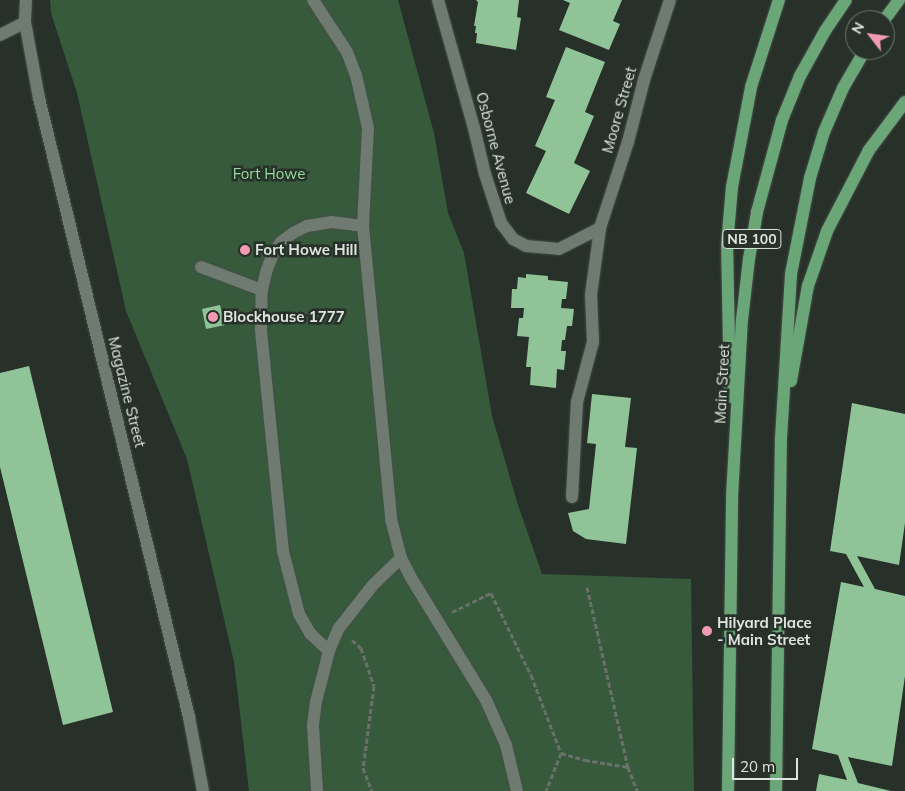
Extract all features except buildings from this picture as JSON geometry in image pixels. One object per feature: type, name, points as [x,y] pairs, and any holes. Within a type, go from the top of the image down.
[{"type":"main road","points":[[732,497],[727,245],[732,187],[751,87],[779,0]]},
{"type":"main road","name":"Main Street","points":[[728,791],[732,497],[742,320],[757,212],[782,120],[800,76],[825,31],[846,0]]},
{"type":"main road","name":"NB 100","points":[[776,791],[781,438],[791,274],[801,215],[824,132],[844,88],[859,60]]},
{"type":"main road","points":[[781,438],[808,286],[824,240],[869,150],[905,102]]},
{"type":"street","name":"Magazine Street","points":[[26,0],[25,22],[39,98],[189,717],[203,791]]},
{"type":"street","points":[[313,0],[347,52],[356,75],[368,128],[363,226],[391,519],[402,558],[422,598],[486,700],[506,745],[517,791]]},
{"type":"street","name":"Osborne Avenue","points":[[438,0],[485,174],[501,223],[513,239],[526,246],[559,249],[600,228]]},
{"type":"street","name":"Moore Street","points":[[572,497],[578,394],[593,342],[591,295],[600,228],[628,142],[644,80],[670,0]]},
{"type":"street","points":[[0,35],[25,22]]},
{"type":"street","points":[[329,650],[310,633],[299,614],[283,551],[260,329],[262,290],[273,254],[282,242],[293,233],[307,226],[331,222],[363,226]]},
{"type":"street","points":[[201,267],[262,290]]},
{"type":"street","points":[[318,791],[313,725],[316,702],[329,650],[339,628],[373,585],[402,558]]},
{"type":"path","points":[[587,587],[628,767],[637,791]]},
{"type":"path","points":[[436,620],[491,593],[531,675],[561,753],[546,791]]},
{"type":"path","points":[[339,628],[361,648],[374,686],[363,768],[372,791]]},
{"type":"path","points":[[561,753],[585,760],[628,767]]},
{"type":"green space","name":"Fort Howe","points":[[50,0],[398,0],[434,133],[448,213],[464,253],[492,416],[518,505],[542,574],[691,579],[694,791],[249,791],[234,662],[187,459],[126,311],[77,93],[51,13]]},
{"type":"place","name":"Fort Howe Hill","points":[[245,250]]},
{"type":"place","name":"Blockhouse 1777","points":[[213,317]]},
{"type":"place","name":"Hilyard Place - Main Street","points":[[707,631]]}]
